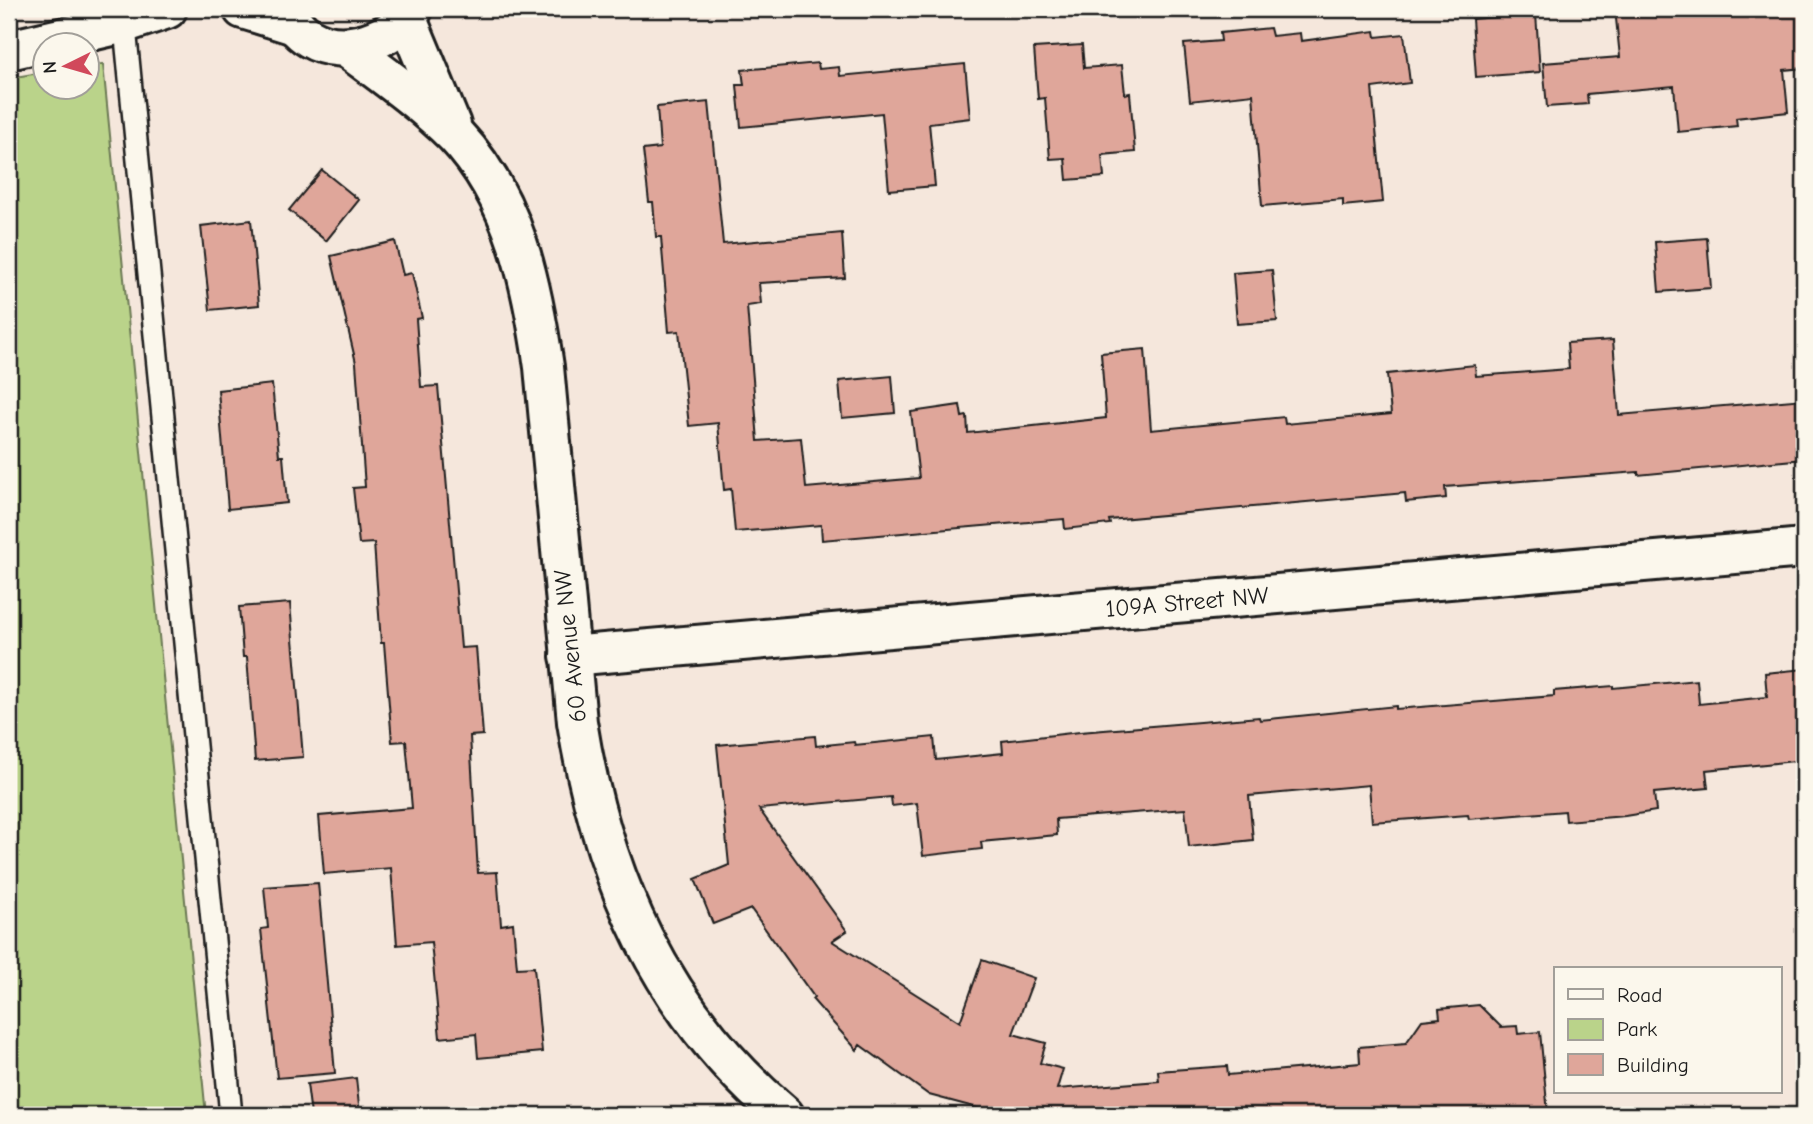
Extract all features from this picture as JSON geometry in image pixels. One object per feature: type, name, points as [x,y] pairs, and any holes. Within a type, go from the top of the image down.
[{"type":"street","points":[[9,50],[124,16],[167,9]]},
{"type":"street","points":[[243,9],[290,17],[310,38],[328,45],[346,47],[374,40],[410,14]]},
{"type":"street","name":"60 Avenue NW","points":[[410,14],[456,136]]},
{"type":"street","name":"60 Avenue NW","points":[[346,47],[422,105],[456,136],[486,176],[509,216],[526,268],[536,312],[544,367],[577,722],[586,778],[605,846],[632,914],[664,977],[704,1034],[752,1087],[784,1115]]},
{"type":"street","name":"109A Street NW","points":[[570,656],[1804,548]]},
{"type":"lane","points":[[124,16],[231,1115]]},
{"type":"green space","points":[[102,64],[206,1115],[9,1115],[9,78],[32,74],[32,102],[102,102]]},
{"type":"building","points":[[1615,9],[1728,9],[1728,14],[1804,9],[1804,68],[1784,70],[1788,112],[1736,118],[1737,126],[1678,132],[1674,86],[1587,94],[1588,104],[1547,107],[1543,63],[1620,57]]},
{"type":"building","points":[[1536,14],[1540,72],[1476,77],[1472,19]]},
{"type":"building","points":[[1270,28],[1272,36],[1300,33],[1301,41],[1375,31],[1376,37],[1404,34],[1410,83],[1372,88],[1383,202],[1343,206],[1343,199],[1262,206],[1253,94],[1190,101],[1184,44],[1221,41],[1220,33]]},
{"type":"building","points":[[1082,45],[1084,68],[1122,65],[1125,94],[1130,93],[1135,152],[1102,155],[1104,177],[1067,180],[1065,158],[1050,159],[1045,98],[1038,99],[1034,48]]},
{"type":"building","points":[[818,63],[819,69],[839,67],[840,76],[965,64],[970,118],[929,123],[935,186],[889,190],[882,113],[741,127],[737,85],[744,85],[742,70]]},
{"type":"building","points":[[709,102],[723,244],[842,233],[845,278],[759,283],[761,304],[747,306],[758,441],[801,438],[806,488],[919,478],[911,412],[960,405],[962,417],[967,416],[968,433],[1106,418],[1101,353],[1145,349],[1151,430],[1284,417],[1285,424],[1391,414],[1387,374],[1475,365],[1476,376],[1569,369],[1567,343],[1613,340],[1619,415],[1804,399],[1804,459],[1638,475],[1638,472],[1445,487],[1446,498],[1406,502],[1405,493],[1109,520],[1110,524],[1065,529],[1064,519],[822,540],[821,525],[735,532],[731,489],[724,490],[718,423],[689,426],[679,331],[669,332],[661,237],[656,237],[653,202],[649,202],[643,150],[660,148],[657,107]]},
{"type":"building","points":[[322,170],[359,200],[326,241],[289,210]]},
{"type":"building","points":[[251,220],[259,305],[210,310],[201,226]]},
{"type":"building","points":[[1707,238],[1711,288],[1659,292],[1655,242]]},
{"type":"building","points":[[395,241],[403,275],[412,273],[422,318],[416,319],[421,387],[438,386],[461,648],[476,647],[483,735],[470,736],[478,873],[497,872],[501,925],[513,923],[517,968],[534,967],[542,1052],[478,1058],[476,1034],[440,1038],[431,942],[397,945],[391,868],[324,874],[319,816],[412,808],[406,741],[392,742],[374,543],[359,544],[353,488],[365,487],[356,363],[331,256]]},
{"type":"building","points":[[1272,270],[1277,321],[1237,324],[1233,273]]},
{"type":"building","points":[[892,376],[895,413],[842,418],[839,381]]},
{"type":"building","points":[[272,384],[287,503],[228,509],[218,390]]},
{"type":"building","points":[[290,603],[303,757],[255,761],[247,657],[243,657],[239,607]]},
{"type":"building","points":[[1804,669],[1804,760],[1706,770],[1708,788],[1654,793],[1656,811],[1625,816],[1566,821],[1565,811],[1469,819],[1468,815],[1372,822],[1369,785],[1249,796],[1253,840],[1189,847],[1185,809],[1056,819],[1057,835],[981,842],[982,849],[923,856],[917,803],[892,806],[891,797],[759,809],[847,931],[832,941],[960,1022],[982,960],[1034,978],[1013,1034],[1046,1043],[1040,1063],[1063,1069],[1057,1089],[1159,1081],[1158,1071],[1227,1066],[1228,1075],[1360,1063],[1359,1047],[1406,1043],[1422,1020],[1440,1018],[1439,1009],[1479,1005],[1501,1027],[1517,1026],[1518,1034],[1540,1032],[1548,1113],[1051,1115],[1051,1111],[1050,1115],[984,1115],[985,1110],[929,1095],[860,1045],[857,1050],[812,999],[814,997],[751,909],[713,924],[695,879],[729,865],[717,745],[815,736],[816,746],[934,737],[936,760],[1003,753],[1002,741],[1080,732],[1554,696],[1554,691],[1613,686],[1697,680],[1699,704],[1767,697],[1765,673]]},
{"type":"building","points":[[318,883],[335,1073],[277,1078],[261,929],[268,928],[264,887]]},
{"type":"building","points":[[356,1078],[360,1115],[311,1115],[307,1084]]}]
